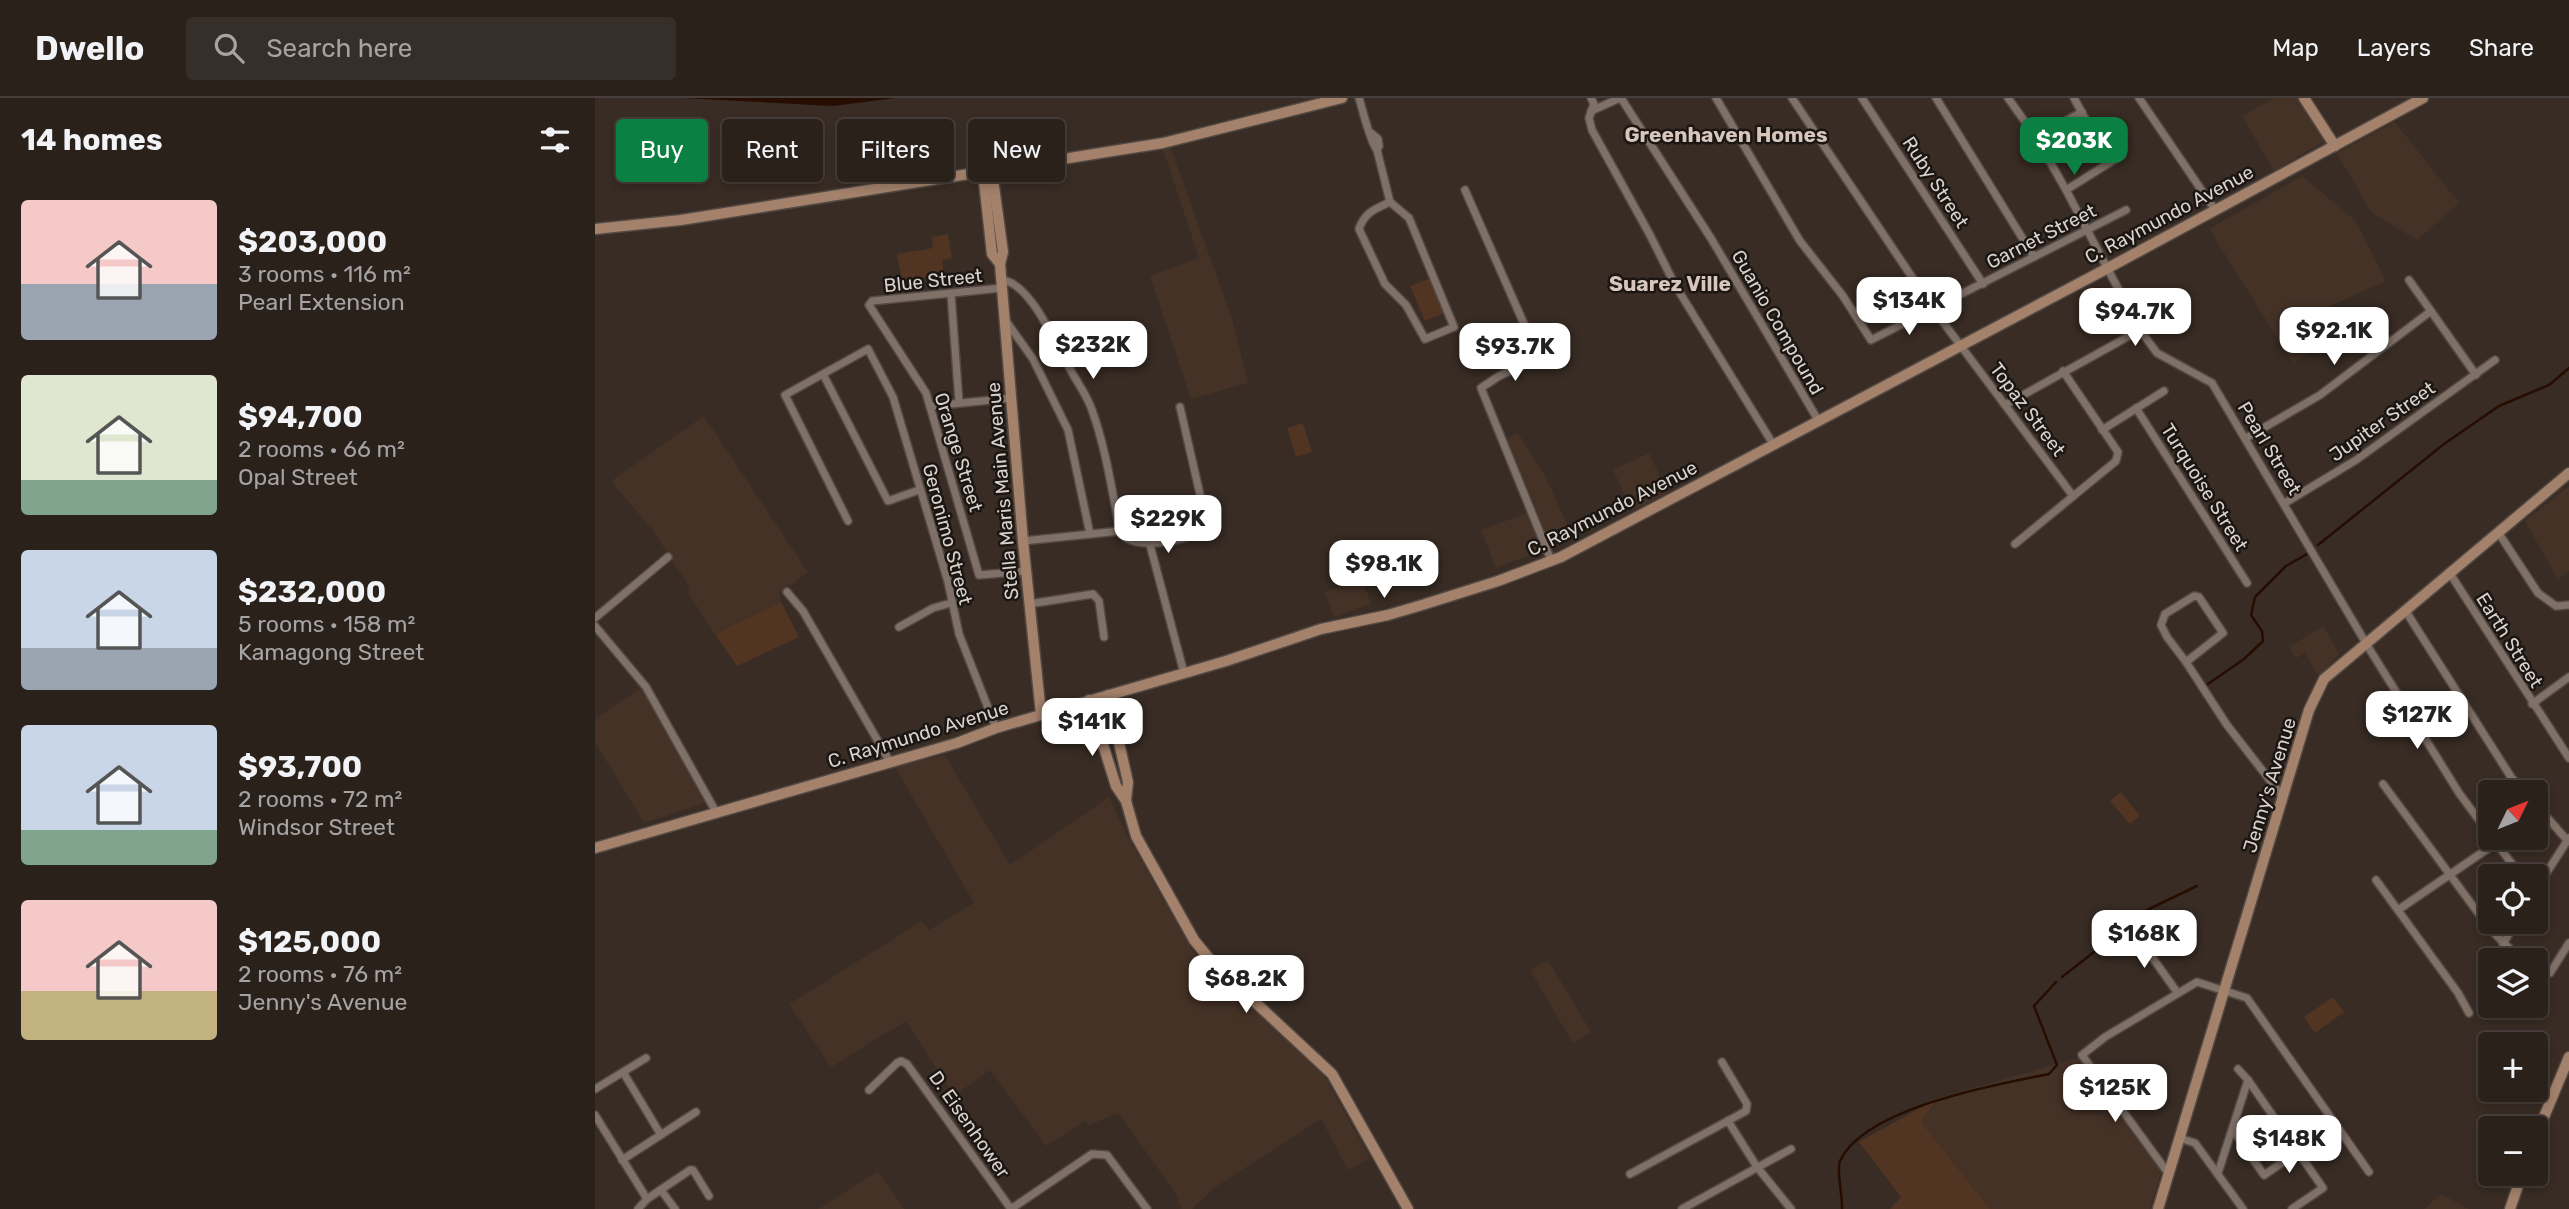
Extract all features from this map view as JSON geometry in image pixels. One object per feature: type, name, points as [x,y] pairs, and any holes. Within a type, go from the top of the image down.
[{"type":"main road","points":[[1065,160],[1163,143],[1342,98]]},
{"type":"main road","points":[[2304,98],[2335,146]]},
{"type":"main road","name":"C. Raymundo Avenue","points":[[595,848],[957,743],[996,728],[1184,673],[1321,629],[1388,615],[1443,599],[1551,560],[1675,498],[2423,98]]},
{"type":"main road","points":[[595,229],[681,220],[968,176]]},
{"type":"main road","name":"Stella Maris Main Avenue","points":[[988,182],[992,254],[1000,264],[1006,321],[1023,541],[1041,715]]},
{"type":"main road","name":"Jenny's Avenue","points":[[2158,1209],[2309,710],[2324,679],[2569,473]]},
{"type":"main road","points":[[1108,695],[1128,782],[1126,801]]},
{"type":"main road","points":[[1090,699],[1116,786],[1126,801],[1136,836],[1194,940],[1212,962],[1332,1074],[1409,1209]]},
{"type":"main road","points":[[2544,1116],[2569,1057]]},
{"type":"main road","points":[[2510,1209],[2518,1186]]},
{"type":"street","points":[[1359,98],[1371,133],[1378,138],[1377,150],[1390,202],[1409,218],[1454,327],[1425,339],[1406,305],[1385,284],[1359,229],[1369,211],[1390,202]]},
{"type":"street","points":[[1591,98],[1594,104],[1589,118],[1592,131],[1650,234],[1675,285],[1773,444]]},
{"type":"street","points":[[1591,112],[1621,98]]},
{"type":"street","name":"Guanio Compound","points":[[1621,98],[1712,240],[1818,421]]},
{"type":"street","name":"Garnet Street","points":[[1716,98],[1800,241],[1843,296],[1871,340],[2126,210]]},
{"type":"street","name":"Topaz Street","points":[[1792,98],[1934,310],[2073,496]]},
{"type":"street","name":"Ruby Street","points":[[1862,98],[1983,284]]},
{"type":"street","points":[[1936,98],[2034,257]]},
{"type":"street","name":"Pearl Street","points":[[2008,98],[2036,138],[2066,190],[2140,331],[2157,353],[2212,383],[2365,643],[2459,793],[2478,818]]},
{"type":"street","points":[[2074,98],[2094,135]]},
{"type":"street","points":[[2139,98],[2215,210]]},
{"type":"street","points":[[2036,138],[2082,112]]},
{"type":"street","points":[[2066,190],[2122,155]]},
{"type":"street","points":[[1465,190],[1539,358],[1499,376],[1481,388],[1551,560]]},
{"type":"street","points":[[2409,281],[2476,375]]},
{"type":"street","points":[[1002,284],[1012,282],[1027,296],[1091,405],[1121,534],[1129,542],[1150,545],[1200,533],[1207,525],[1180,407]]},
{"type":"street","name":"Blue Street","points":[[869,305],[872,301],[951,294],[1002,284]]},
{"type":"street","points":[[951,294],[959,402]]},
{"type":"street","name":"Orange Street","points":[[869,305],[926,393],[979,575],[1026,571]]},
{"type":"street","points":[[2246,438],[2320,395],[2431,311]]},
{"type":"street","points":[[1006,321],[1033,359],[1068,430],[1090,534]]},
{"type":"street","points":[[2005,405],[2140,331]]},
{"type":"street","name":"Geronimo Street","points":[[823,374],[868,349],[893,397],[948,582],[959,634],[996,728]]},
{"type":"street","name":"Jupiter Street","points":[[2285,503],[2356,460],[2495,360]]},
{"type":"street","points":[[2015,544],[2116,461],[2117,452],[2063,371]]},
{"type":"street","points":[[848,521],[785,395],[823,374],[888,501],[919,489]]},
{"type":"street","points":[[2102,430],[2164,391]]},
{"type":"street","points":[[931,406],[1012,398]]},
{"type":"street","name":"Turquoise Street","points":[[2136,408],[2247,583]]},
{"type":"street","points":[[2498,532],[2538,593],[2556,606],[2569,605]]},
{"type":"street","points":[[1023,541],[1090,534],[1121,534]]},
{"type":"street","points":[[1150,545],[1184,673]]},
{"type":"street","points":[[595,618],[668,557]]},
{"type":"street","name":"Earth Street","points":[[2449,572],[2569,758]]},
{"type":"street","points":[[787,592],[803,611],[890,762]]},
{"type":"street","points":[[1030,604],[1093,594],[1099,601],[1104,637]]},
{"type":"street","points":[[2186,662],[2223,633],[2199,597],[2194,596],[2165,614],[2161,625],[2227,725],[2283,797]]},
{"type":"street","points":[[899,626],[933,608],[951,603]]},
{"type":"street","points":[[2406,610],[2514,780]]},
{"type":"street","points":[[595,626],[646,687],[716,811]]},
{"type":"street","points":[[2532,704],[2569,677]]},
{"type":"street","points":[[2383,784],[2507,948]]},
{"type":"street","points":[[2548,818],[2568,839],[2548,870]]},
{"type":"street","points":[[2398,910],[2478,850]]},
{"type":"street","points":[[2376,880],[2458,993],[2469,1013]]},
{"type":"street","points":[[2134,932],[2177,992]]},
{"type":"street","points":[[2503,944],[2509,934]]},
{"type":"street","points":[[2548,974],[2569,943]]},
{"type":"street","points":[[2168,1173],[2084,1058],[2083,1052],[2197,982],[2247,998],[2369,1172]]},
{"type":"street","points":[[595,1089],[646,1058]]},
{"type":"street","name":"D. Eisenhower","points":[[869,1090],[897,1063],[901,1061],[907,1064],[1010,1209]]},
{"type":"street","points":[[1630,1174],[1748,1108],[1722,1062]]},
{"type":"street","points":[[2238,1069],[2249,1080],[2323,1188],[2292,1209]]},
{"type":"street","points":[[623,1072],[661,1135]]},
{"type":"street","points":[[2218,1174],[2249,1080]]},
{"type":"street","points":[[622,1160],[696,1112]]},
{"type":"street","points":[[595,1115],[647,1199]]},
{"type":"street","points":[[1728,1121],[1757,1167],[1791,1209]]},
{"type":"street","points":[[2233,1130],[2264,1175],[2298,1152]]},
{"type":"street","points":[[2179,1138],[2195,1143],[2243,1209]]},
{"type":"street","points":[[1682,1209],[1791,1149]]},
{"type":"street","points":[[1010,1209],[1092,1154],[1100,1153],[1107,1155],[1147,1209]]},
{"type":"street","points":[[638,1209],[647,1199],[693,1170],[709,1195]]},
{"type":"street","points":[[661,1190],[675,1209]]},
{"type":"shaded area","points":[[683,98],[895,98],[833,106]]},
{"type":"shaded area","points":[[2274,98],[2298,98],[2324,141],[2274,171],[2242,116]]},
{"type":"shaded area","points":[[2395,122],[2459,203],[2417,240],[2371,212],[2337,153]]},
{"type":"shaded area","points":[[1170,146],[1232,319],[1248,383],[1191,399],[1150,276],[1199,258],[1163,149]]},
{"type":"shaded area","points":[[2302,176],[2355,220],[2386,281],[2314,313],[2329,341],[2293,363],[2209,229]]},
{"type":"shaded area","points":[[948,234],[952,258],[942,260],[944,274],[902,281],[897,254],[933,248],[932,237]]},
{"type":"shaded area","points":[[1430,278],[1445,313],[1425,321],[1410,286]]},
{"type":"shaded area","points":[[704,416],[808,572],[779,594],[781,602],[715,634],[688,593],[690,588],[654,532],[611,481]]},
{"type":"shaded area","points":[[1303,423],[1312,452],[1296,457],[1287,428]]},
{"type":"shaded area","points":[[1518,433],[1546,478],[1573,537],[1551,547],[1507,438]]},
{"type":"shaded area","points":[[1649,453],[1668,493],[1632,511],[1613,470]]},
{"type":"shaded area","points":[[2569,486],[2569,571],[2558,580],[2525,521]]},
{"type":"shaded area","points":[[1529,512],[1543,550],[1496,568],[1481,530]]},
{"type":"shaded area","points":[[1362,579],[1371,604],[1334,617],[1325,592]]},
{"type":"shaded area","points":[[781,602],[799,637],[737,666],[715,634]]},
{"type":"shaded area","points":[[2323,626],[2339,654],[2319,677],[2305,653],[2296,658],[2289,647]]},
{"type":"shaded area","points":[[642,687],[707,802],[644,823],[595,742],[595,719]]},
{"type":"shaded area","points":[[945,755],[1010,865],[1109,797],[1124,830],[1193,952],[1324,1075],[1370,1158],[1348,1170],[1321,1119],[1214,1188],[1192,1209],[1181,1209],[1177,1195],[1118,1113],[1089,1125],[1085,1121],[1046,1146],[990,1070],[954,1096],[906,1021],[831,1067],[789,1004],[922,921],[929,930],[974,903],[895,767]]},
{"type":"shaded area","points":[[2121,792],[2140,816],[2130,824],[2110,801]]},
{"type":"shaded area","points":[[1548,960],[1591,1032],[1573,1043],[1530,970]]},
{"type":"shaded area","points":[[2333,997],[2344,1012],[2315,1033],[2304,1017]]},
{"type":"shaded area","points":[[2081,1057],[2162,1169],[2150,1209],[1990,1209],[1921,1122],[1938,1098]]},
{"type":"shaded area","points":[[1938,1098],[1921,1122],[1990,1209],[1890,1209],[1901,1197],[1859,1142]]},
{"type":"shaded area","points":[[878,1171],[904,1209],[818,1209]]},
{"type":"shaded area","points":[[2441,1194],[2469,1209],[2424,1209]]},
{"type":"waterway","points":[[2318,545],[2444,444],[2499,406],[2549,385],[2569,368]]},
{"type":"waterway","points":[[2205,686],[2244,659],[2263,641],[2262,631],[2251,615],[2255,597],[2286,566],[2307,554]]},
{"type":"waterway","points":[[2062,977],[2149,909],[2197,886]]},
{"type":"waterway","points":[[1842,1209],[1840,1161],[1854,1142],[1875,1126],[1934,1101],[2049,1074],[2057,1065],[2034,1006],[2056,982]]},
{"type":"district","name":"Greenhaven Homes","points":[[1726,135]]},
{"type":"district","name":"Suarez Ville","points":[[1670,284]]}]
